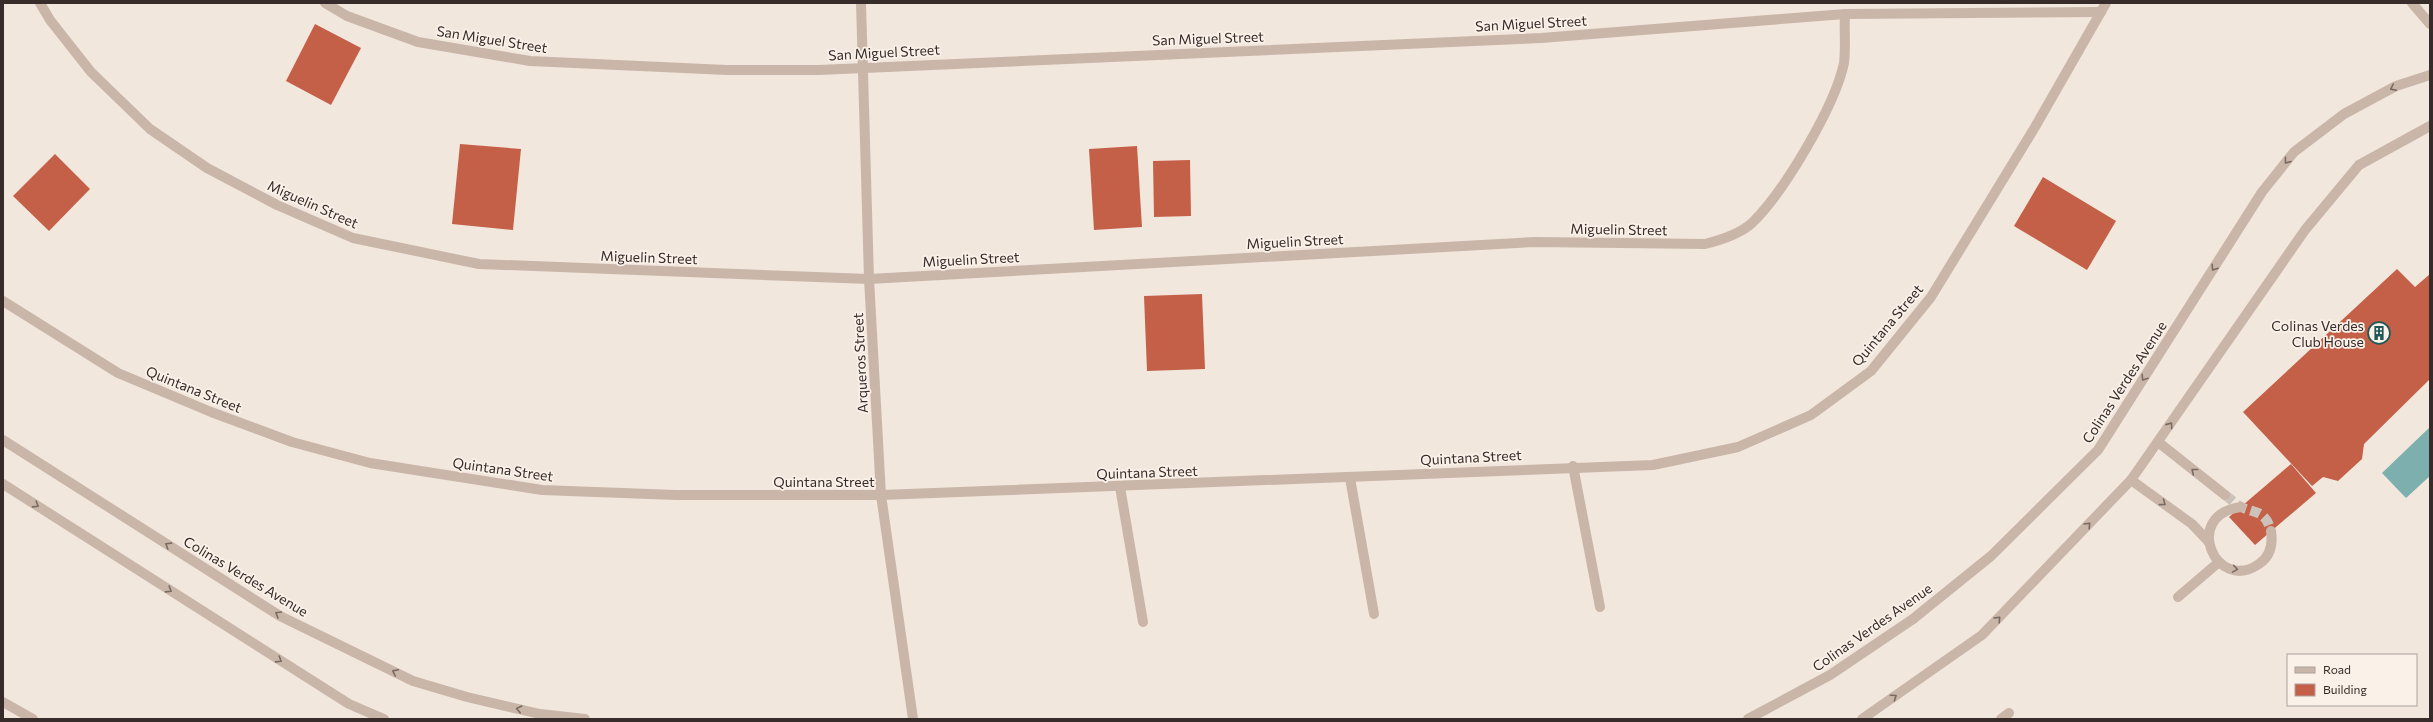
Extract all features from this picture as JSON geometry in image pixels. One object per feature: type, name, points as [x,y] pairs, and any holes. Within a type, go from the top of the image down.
[{"type":"street","name":"Miguelin Street","points":[[40,3],[50,20],[91,72],[150,129],[214,171],[277,205],[352,238],[479,264],[869,279],[1535,242],[1705,244],[1725,239],[1751,224],[1783,184],[1825,114],[1844,63],[1845,14]]},
{"type":"street","name":"San Miguel Street","points":[[325,3],[347,16],[418,42],[530,61],[727,70],[819,70],[1541,38],[1845,14],[2103,7]]},
{"type":"street","name":"Arqueros Street","points":[[861,3],[861,67],[869,279],[881,495],[913,719]]},
{"type":"street","points":[[2412,3],[2430,24]]},
{"type":"street","name":"Quintana Street","points":[[3,301],[118,373],[212,412],[292,442],[370,463],[542,490],[676,495],[881,495],[1350,478],[1573,466],[1653,464],[1738,447],[1811,415],[1871,371],[1931,297],[2035,127],[2103,7]]},
{"type":"street","name":"Colinas Verdes Avenue","points":[[1748,719],[1830,675],[1913,619],[1991,556],[2098,450],[2262,192],[2294,152],[2344,114],[2396,86],[2430,75]]},
{"type":"street","points":[[1862,719],[1982,635],[2131,480],[2305,230],[2359,165],[2430,126]]},
{"type":"street","name":"Colinas Verdes Avenue","points":[[3,440],[280,616],[413,680],[467,697],[540,714],[585,719]]},
{"type":"street","points":[[2158,442],[2225,495]]},
{"type":"street","points":[[1573,466],[1600,607]]},
{"type":"street","points":[[1350,478],[1374,614]]},
{"type":"street","points":[[2131,480],[2192,524],[2209,542]]},
{"type":"street","points":[[3,484],[349,704],[384,719]]},
{"type":"street","points":[[1120,487],[1143,622]]},
{"type":"street","points":[[2241,507],[2224,512],[2217,517],[2209,533],[2209,542],[2212,553],[2219,562],[2235,570],[2253,568],[2267,557],[2272,540],[2271,531]]},
{"type":"street","points":[[2178,597],[2219,562]]},
{"type":"street","points":[[3,702],[33,719]]},
{"type":"water","points":[[2430,427],[2430,476],[2406,498],[2382,473]]},
{"type":"building","points":[[315,24],[361,48],[331,105],[286,81]]},
{"type":"building","points":[[460,144],[521,149],[513,230],[452,224]]},
{"type":"building","points":[[1137,146],[1142,227],[1094,230],[1089,149]]},
{"type":"building","points":[[55,154],[90,189],[49,231],[13,196]]},
{"type":"building","points":[[1190,160],[1191,216],[1154,217],[1153,161]]},
{"type":"building","points":[[2043,177],[2116,221],[2087,270],[2014,226]]},
{"type":"building","name":"Colinas Verdes Club House","points":[[2397,269],[2415,287],[2430,274],[2430,379],[2364,444],[2362,459],[2338,481],[2323,477],[2312,486],[2243,412]]},
{"type":"building","points":[[1202,294],[1205,369],[1147,371],[1144,296]]},
{"type":"building","points":[[2291,464],[2316,493],[2255,545],[2229,517]]},
{"type":"tunnel","points":[[2225,495],[2241,507],[2263,516],[2269,524],[2271,531]]},
{"type":"place","name":"Colinas Verdes Club House","points":[[2379,333]]}]
